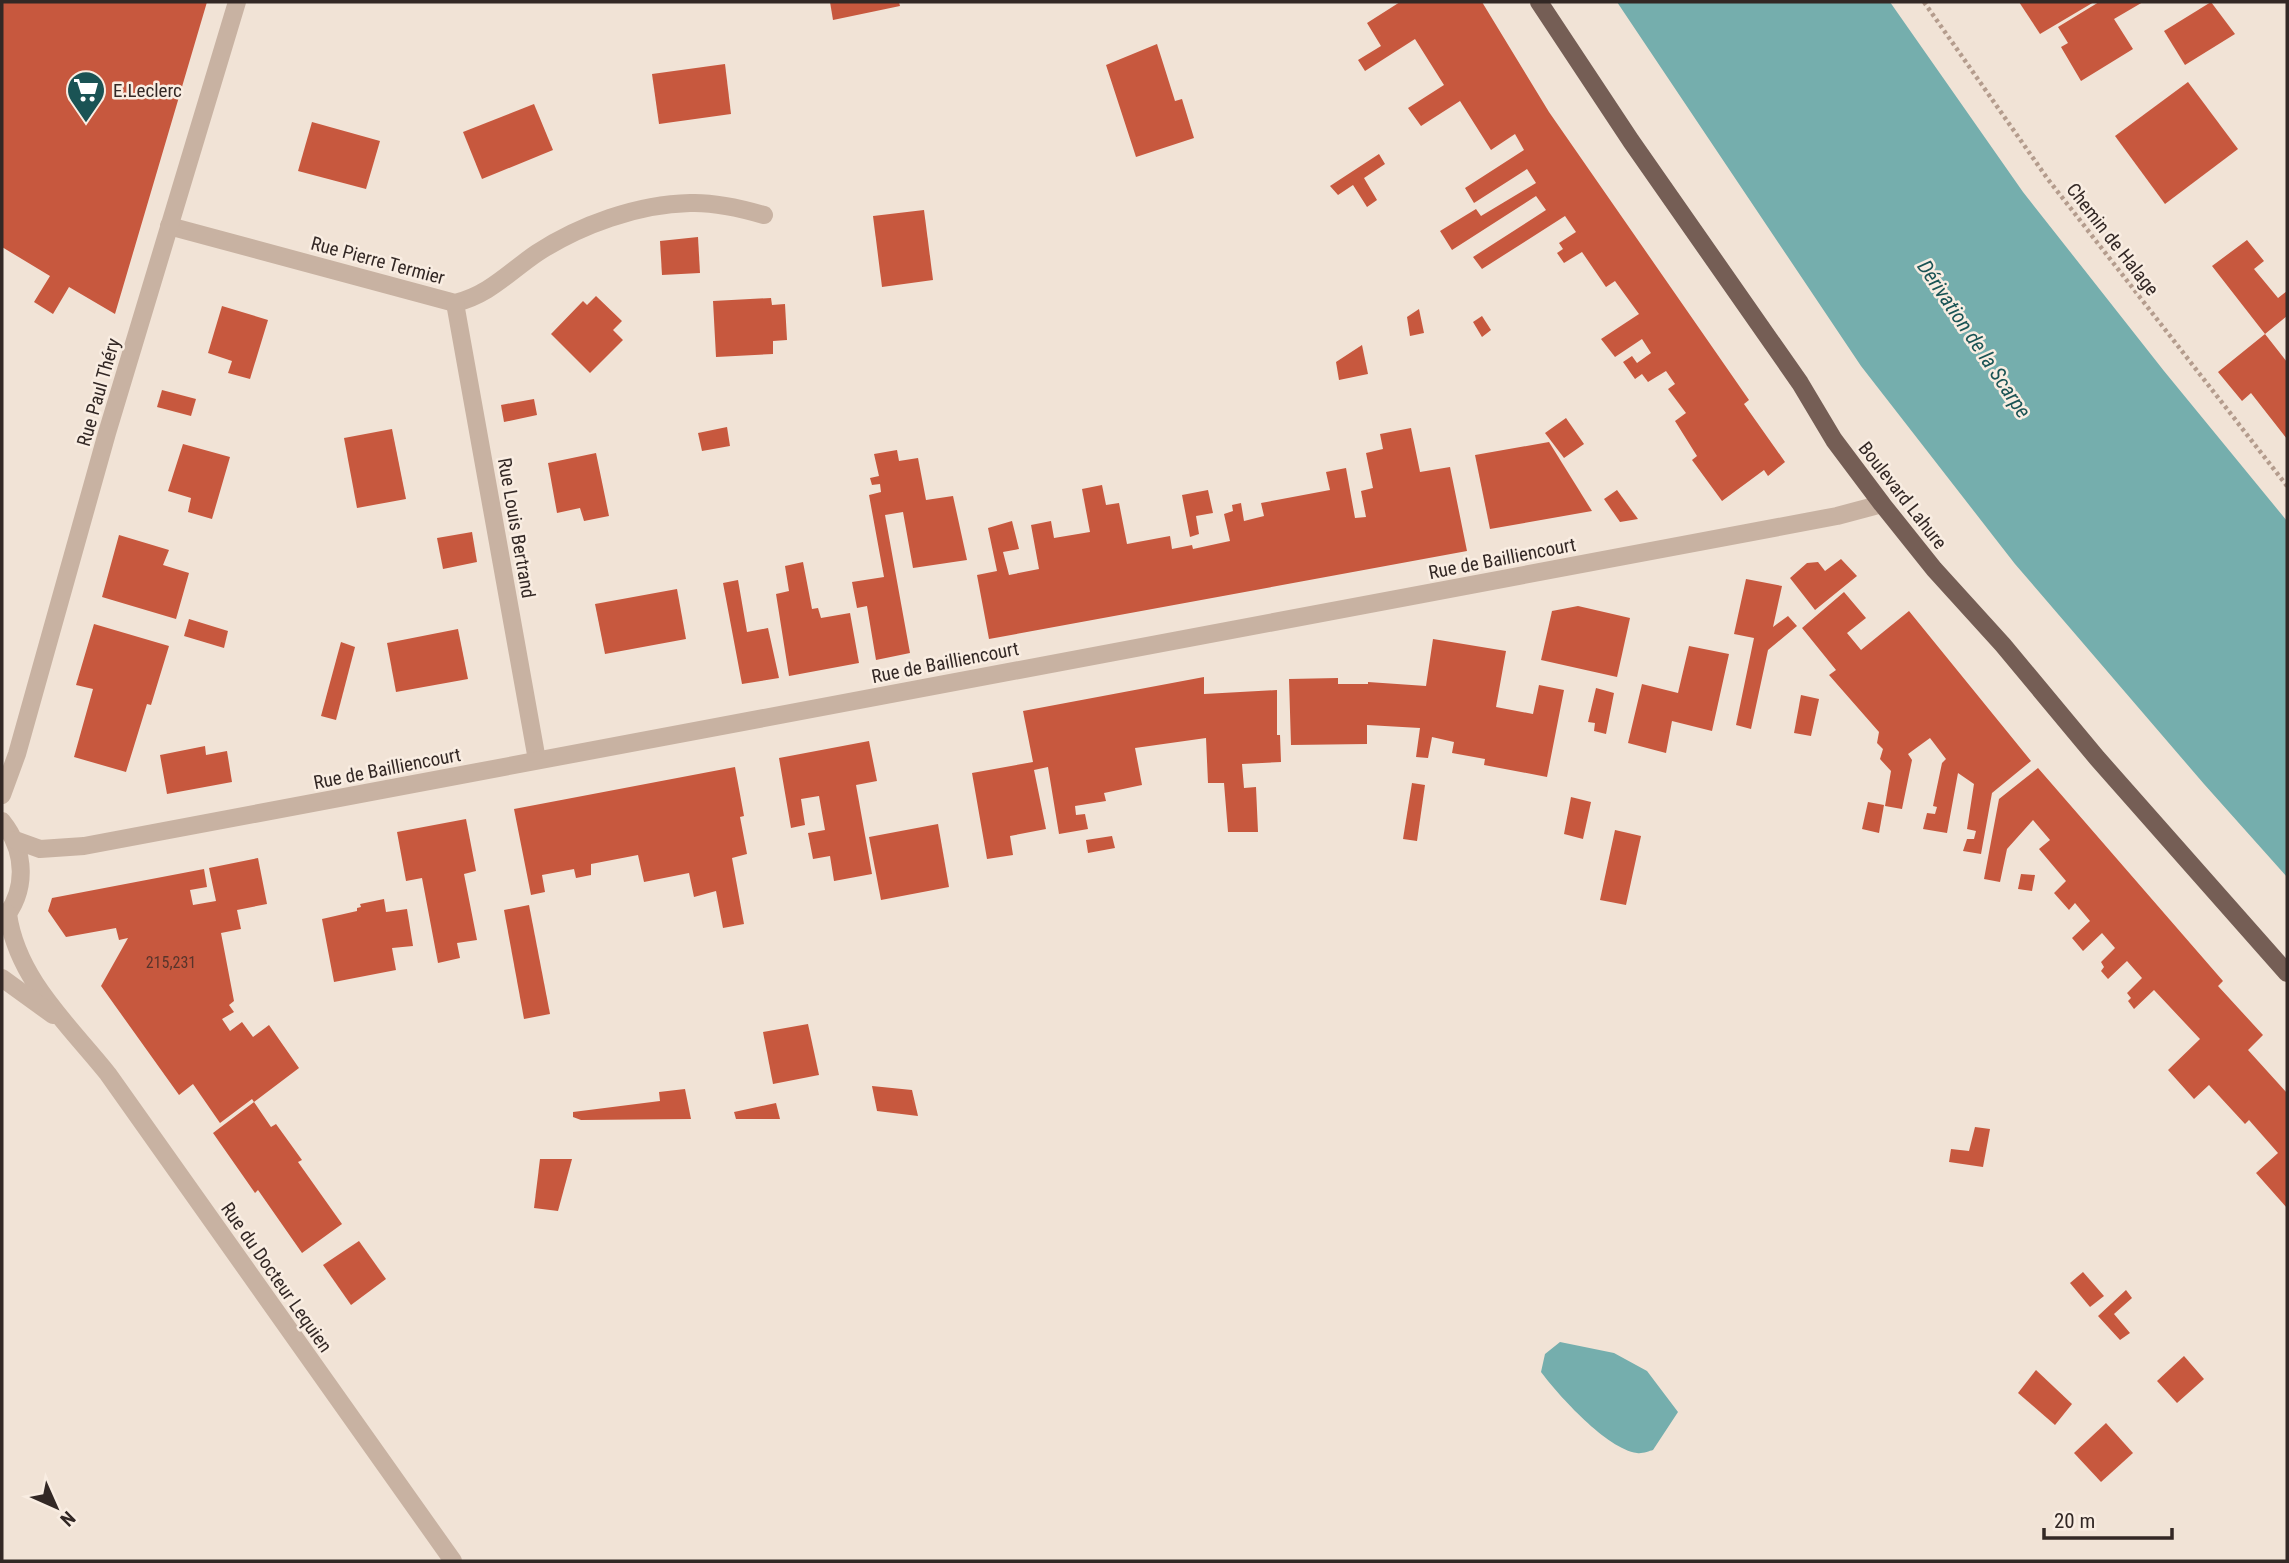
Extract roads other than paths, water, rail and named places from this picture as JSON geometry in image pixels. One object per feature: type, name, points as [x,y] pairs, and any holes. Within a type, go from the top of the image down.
[{"type":"main road","name":"Boulevard Lahure","points":[[1539,2],[1631,141],[1800,383],[1834,440],[1882,504],[1934,569],[2287,973]]},
{"type":"street","name":"Rue Paul Théry","points":[[2,795],[17,754],[107,433],[237,2]]},
{"type":"street","name":"Rue Pierre Termier","points":[[169,226],[455,303],[473,299],[490,289],[562,238],[629,213],[662,205],[690,203],[738,208],[764,215]]},
{"type":"street","name":"Rue Louis Bertrand","points":[[455,303],[537,760]]},
{"type":"street","name":"Rue de Bailliencourt","points":[[15,840],[40,849],[84,846],[1824,519],[1882,504]]},
{"type":"street","points":[[2,821],[15,840],[22,873],[17,894],[5,918]]},
{"type":"street","name":"Rue du Docteur Lequien","points":[[5,918],[24,968],[62,1020],[114,1083],[453,1561]]},
{"type":"street","name":"Rue du Docteur Lequien","points":[[2,978],[62,1020]]},
{"type":"water","name":"Dérivation de la Scarpe","points":[[1617,2],[1890,2],[2023,192],[2287,521],[2287,877],[2015,564],[1861,366]]},
{"type":"water","points":[[1560,1342],[1614,1353],[1647,1371],[1678,1412],[1653,1450],[1637,1453],[1612,1442],[1584,1420],[1559,1394],[1541,1372],[1545,1354]]},
{"type":"place","name":"E.Leclerc","points":[[86,124]]}]
